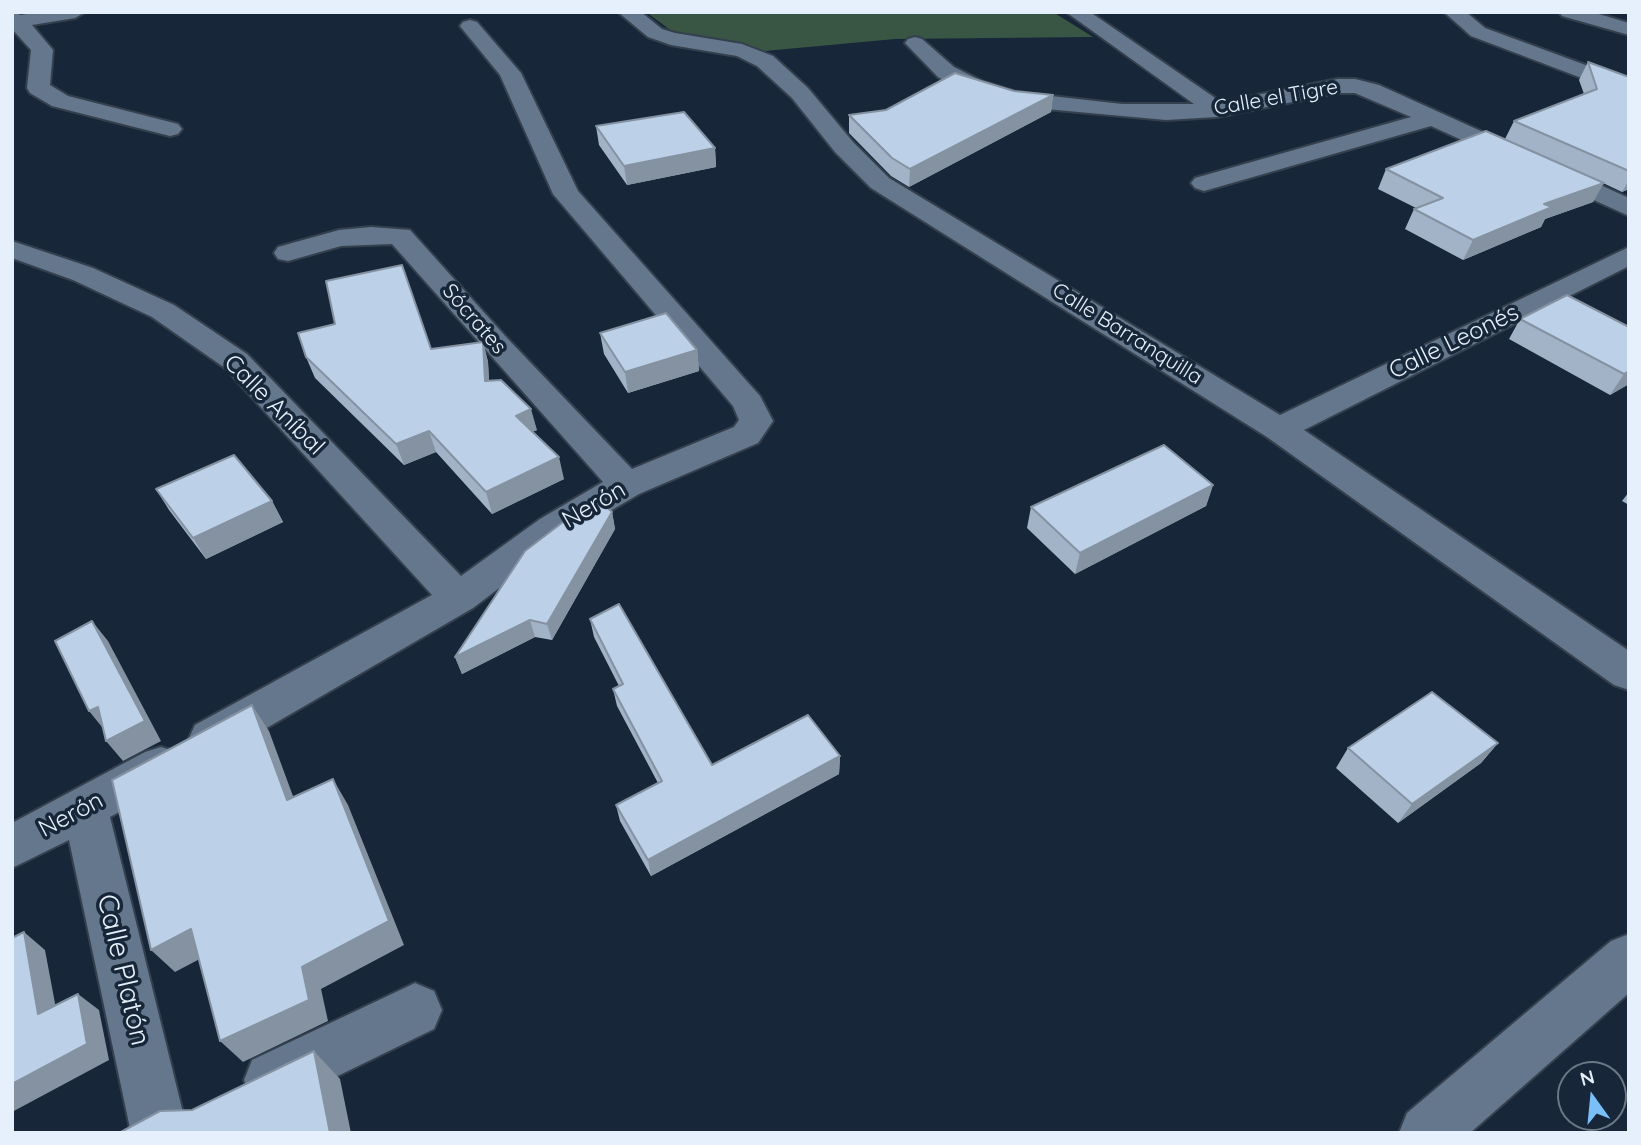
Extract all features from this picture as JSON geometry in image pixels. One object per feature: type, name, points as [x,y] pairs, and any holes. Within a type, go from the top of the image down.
[{"type":"street","points":[[14,20],[75,12]]},
{"type":"street","name":"Calle Barranquilla","points":[[628,12],[655,33],[671,39],[742,50],[765,61],[800,93],[844,147],[880,183],[1279,429],[1629,673]]},
{"type":"street","points":[[1076,12],[1217,110]]},
{"type":"street","points":[[1454,12],[1478,32],[1629,89]]},
{"type":"street","points":[[1569,12],[1629,29]]},
{"type":"street","points":[[14,20],[33,37],[41,50],[38,88],[60,101],[170,128]]},
{"type":"street","name":"Nerón","points":[[12,847],[388,641],[459,598],[553,528],[626,485],[746,435],[756,421],[748,402],[566,194],[510,73],[470,26]]},
{"type":"street","name":"Calle el Tigre","points":[[915,43],[946,72],[976,87],[1013,99],[1122,111],[1166,113],[1217,110],[1338,86],[1355,86],[1371,90],[1629,208]]},
{"type":"street","points":[[1204,183],[1431,119]]},
{"type":"street","name":"Sócrates","points":[[288,253],[339,238],[371,234],[400,236],[496,345],[626,485]]},
{"type":"street","name":"Calle Aníbal","points":[[12,248],[83,274],[163,311],[236,361],[459,598]]},
{"type":"street","name":"Calle Leonés","points":[[1279,429],[1629,255]]},
{"type":"street","name":"Calle Platón","points":[[85,808],[189,1120]]},
{"type":"street","points":[[1427,1133],[1629,959]]},
{"type":"street","points":[[189,1120],[415,1010]]},
{"type":"green space","points":[[646,12],[1053,12],[1093,37],[895,39],[765,51],[673,32]]},
{"type":"building","points":[[1588,62],[1629,77],[1629,171],[1514,121],[1597,89]]},
{"type":"building","points":[[955,73],[1014,91],[1053,95],[910,169],[892,158],[849,115],[886,110]]},
{"type":"building","points":[[684,112],[715,148],[624,166],[596,126]]},
{"type":"building","points":[[1486,131],[1604,183],[1544,204],[1552,207],[1473,240],[1414,209],[1443,198],[1386,169]]},
{"type":"building","points":[[402,265],[431,349],[483,342],[485,381],[501,380],[531,409],[516,416],[559,457],[486,492],[429,431],[396,444],[306,357],[298,333],[335,324],[326,281]]},
{"type":"building","points":[[1567,295],[1629,327],[1629,371],[1624,374],[1520,319]]},
{"type":"building","points":[[666,313],[697,350],[625,372],[600,333]]},
{"type":"building","points":[[1164,445],[1213,485],[1080,553],[1031,507]]},
{"type":"building","points":[[234,455],[272,501],[193,538],[156,489]]},
{"type":"building","points":[[600,501],[612,512],[547,624],[530,620],[455,657],[525,551],[563,522]]},
{"type":"building","points":[[619,604],[712,765],[808,715],[840,756],[648,860],[616,805],[662,781],[613,689],[623,684],[590,619]]},
{"type":"building","points":[[92,621],[145,721],[106,741],[98,707],[89,711],[55,641]]},
{"type":"building","points":[[1432,692],[1498,743],[1412,804],[1348,748]]},
{"type":"building","points":[[252,705],[287,800],[333,779],[389,921],[302,967],[309,1000],[220,1041],[191,929],[151,950],[112,780]]},
{"type":"building","points":[[24,932],[38,1014],[78,994],[87,1044],[12,1084],[12,938]]},
{"type":"building","points":[[314,1051],[330,1133],[119,1133],[160,1111],[192,1110]]}]
